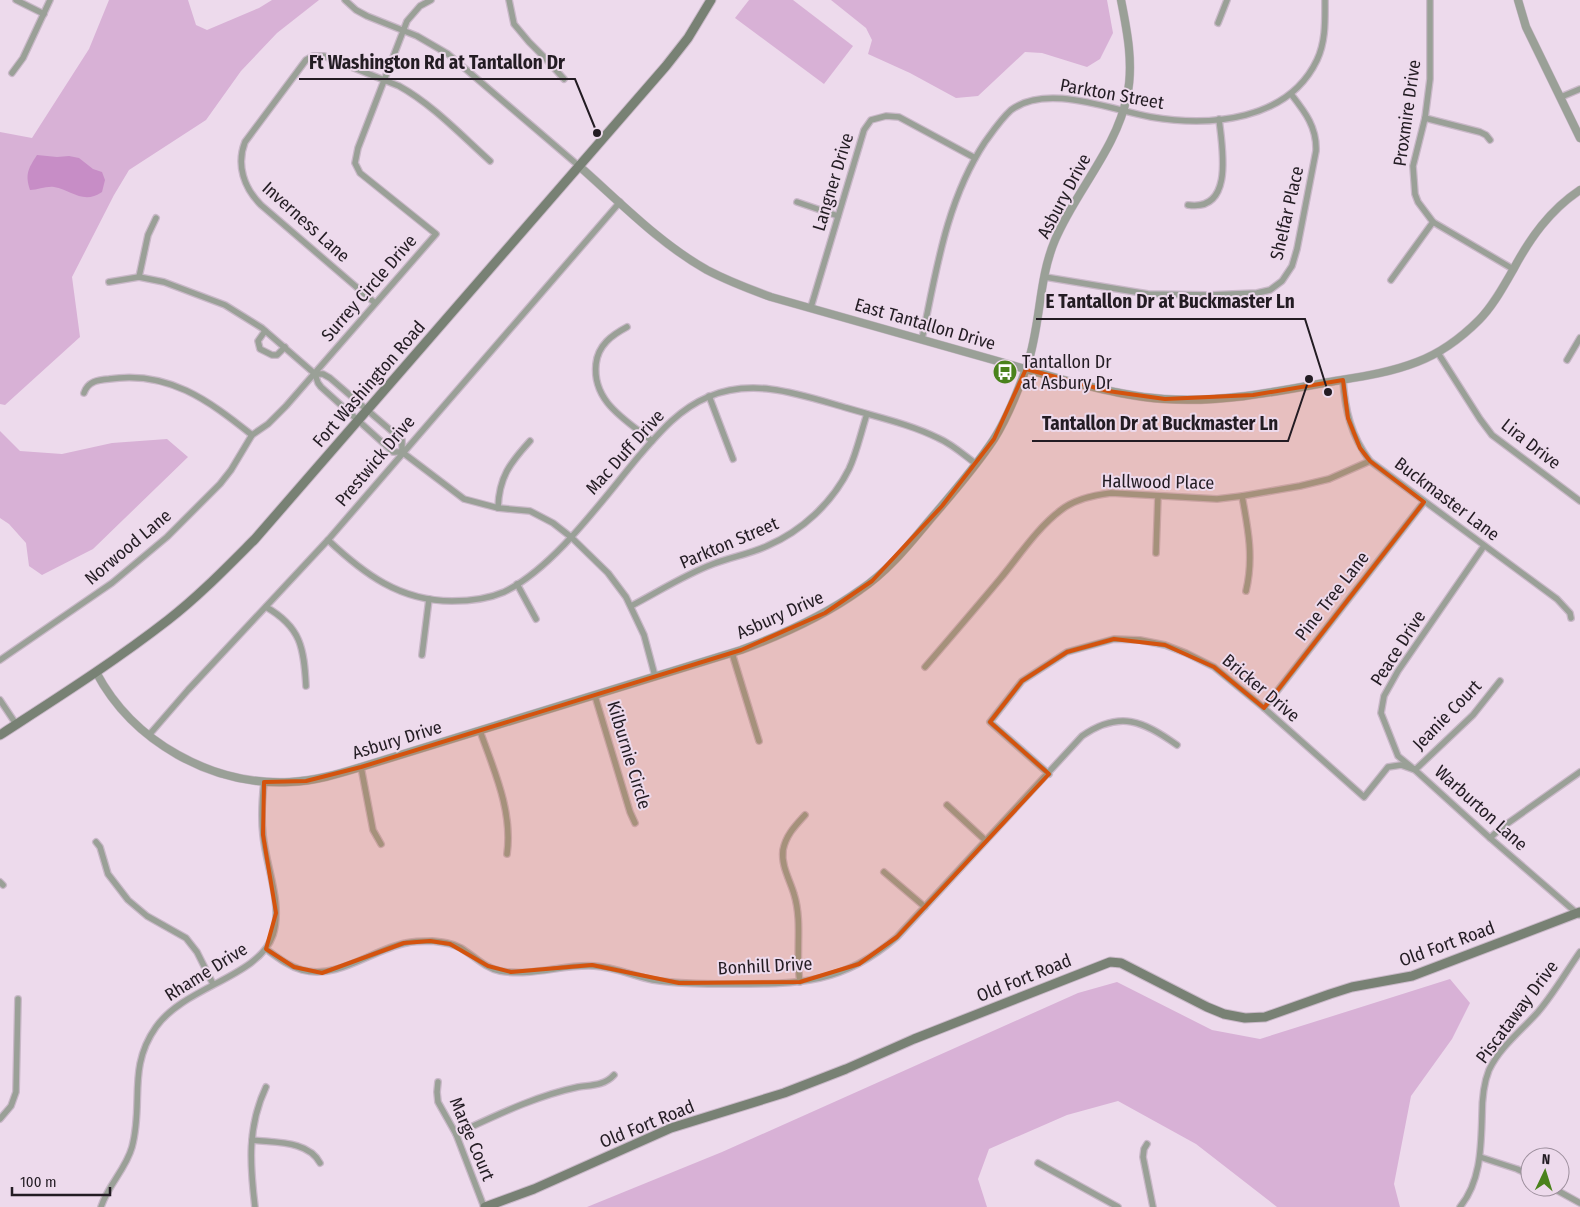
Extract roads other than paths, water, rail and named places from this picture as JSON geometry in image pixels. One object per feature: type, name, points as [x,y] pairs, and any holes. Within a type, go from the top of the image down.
[{"type":"main road","name":"Fort Washington Road","points":[[0,735],[96,672],[169,619],[219,576],[255,539],[666,66],[688,38],[711,0]]},
{"type":"main road","name":"Old Fort Road","points":[[485,1207],[534,1188],[671,1128],[784,1093],[846,1069],[914,1039],[1110,962],[1121,963],[1207,1008],[1245,1018],[1265,1017],[1352,987],[1412,976],[1579,914]]},
{"type":"street","points":[[16,0],[44,14]]},
{"type":"street","points":[[12,73],[23,58],[50,0]]},
{"type":"street","points":[[345,0],[356,10],[367,16],[432,43],[448,54],[580,166]]},
{"type":"street","name":"Surrey Circle Drive","points":[[252,435],[275,418],[436,234],[360,173],[355,160],[407,21],[420,6],[431,0]]},
{"type":"street","points":[[509,0],[514,24],[564,79]]},
{"type":"street","name":"Asbury Drive","points":[[96,672],[108,692],[128,716],[149,735],[173,752],[210,770],[229,776],[264,782],[306,781],[361,767],[732,653],[790,631],[825,614],[862,589],[896,559],[976,464],[1003,424],[1014,402],[1034,340],[1049,258],[1062,226],[1106,149],[1124,110],[1129,83],[1129,57],[1127,28],[1121,0]]},
{"type":"street","points":[[1218,23],[1226,0]]},
{"type":"street","name":"Parkton Street","points":[[922,339],[941,248],[960,193],[975,158],[1003,118],[1020,105],[1039,99],[1052,98],[1124,110],[1149,117],[1179,120],[1219,119],[1262,110],[1291,94],[1305,79],[1317,59],[1324,37],[1326,0]]},
{"type":"street","name":"Proxmire Drive","points":[[1430,0],[1430,79],[1424,118],[1413,166],[1413,183],[1418,202],[1432,222],[1513,269]]},
{"type":"street","points":[[1518,0],[1526,27],[1580,138]]},
{"type":"street","name":"Inverness Lane","points":[[375,303],[253,196],[243,180],[241,158],[243,145],[301,65],[311,56],[324,56],[411,93],[490,161]]},
{"type":"street","points":[[1561,96],[1580,89]]},
{"type":"street","name":"Shelfar Place","points":[[1045,277],[1148,294],[1257,293],[1270,290],[1277,285],[1285,277],[1294,260],[1316,152],[1313,128],[1291,94]]},
{"type":"street","name":"Langner Drive","points":[[811,307],[864,130],[871,120],[886,116],[899,117],[975,158]]},
{"type":"street","points":[[1424,118],[1480,132],[1490,140]]},
{"type":"street","points":[[1188,205],[1194,206],[1208,201],[1215,195],[1222,182],[1224,166],[1219,119]]},
{"type":"street","name":"East Tantallon Drive","points":[[580,166],[668,244],[707,270],[730,281],[771,297],[1026,369],[1108,391],[1165,399],[1211,398],[1253,394],[1343,380],[1399,369],[1438,353],[1480,319],[1501,290],[1537,230],[1556,209],[1580,190]]},
{"type":"street","name":"Prestwick Drive","points":[[149,735],[328,540],[402,452],[620,202]]},
{"type":"street","points":[[797,202],[838,216]]},
{"type":"street","points":[[139,277],[146,241],[156,218]]},
{"type":"street","points":[[1391,280],[1432,222]]},
{"type":"street","points":[[109,282],[139,277],[164,282],[212,299],[236,310],[265,330],[315,374],[320,385],[393,452],[402,452],[464,499],[498,508],[535,513],[571,537],[618,584],[631,606],[644,635],[655,676]]},
{"type":"street","points":[[627,328],[613,335],[600,350],[596,366],[596,382],[598,389],[610,407],[652,441]]},
{"type":"street","points":[[265,330],[258,340],[260,349],[272,356],[285,347]]},
{"type":"street","points":[[1567,360],[1580,338]]},
{"type":"street","name":"Lira Drive","points":[[1438,353],[1480,420],[1492,435],[1580,501]]},
{"type":"street","points":[[315,374],[322,374],[330,378],[402,440],[402,452]]},
{"type":"street","points":[[84,393],[91,383],[115,378],[150,379],[167,383],[181,387],[207,401],[252,435]]},
{"type":"street","name":"Buckmaster Lane","points":[[1343,380],[1348,418],[1360,448],[1370,461],[1558,599],[1570,613],[1571,618]]},
{"type":"street","name":"Mac Duff Drive","points":[[328,540],[375,578],[400,592],[439,601],[475,600],[495,595],[517,584],[536,571],[571,537],[652,441],[676,417],[709,396],[729,391],[763,388],[795,393],[867,414],[937,437],[976,464]]},
{"type":"street","points":[[709,396],[733,459]]},
{"type":"street","name":"Parkton Street","points":[[631,606],[699,570],[767,547],[781,540],[813,517],[835,491],[849,468],[867,414]]},
{"type":"street","name":"Norwood Lane","points":[[0,660],[112,583],[167,537],[220,484],[231,470],[252,435]]},
{"type":"street","points":[[498,508],[500,488],[508,467],[530,441]]},
{"type":"street","name":"Hallwood Place","points":[[925,667],[1039,531],[1062,509],[1075,502],[1099,494],[1217,498],[1242,496],[1329,479],[1370,461]]},
{"type":"street","points":[[1156,553],[1158,496]]},
{"type":"street","points":[[1242,496],[1251,548],[1250,575],[1246,591]]},
{"type":"street","name":"Pine Tree Lane","points":[[1264,708],[1424,502]]},
{"type":"street","name":"Peace Drive","points":[[1415,770],[1398,756],[1381,713],[1384,696],[1398,671],[1484,546]]},
{"type":"street","points":[[517,584],[536,619]]},
{"type":"street","points":[[422,655],[429,599]]},
{"type":"street","points":[[266,607],[283,618],[297,635],[302,654],[306,686]]},
{"type":"street","name":"Bricker Drive","points":[[1049,774],[990,722],[1022,681],[1067,652],[1114,639],[1140,640],[1165,645],[1214,667],[1264,708],[1364,797]]},
{"type":"street","points":[[732,653],[759,741]]},
{"type":"street","name":"Jeanie Court","points":[[1415,770],[1473,715],[1500,681]]},
{"type":"street","name":"Kilburnie Circle","points":[[595,696],[635,823]]},
{"type":"street","points":[[0,700],[16,724]]},
{"type":"street","name":"Bonhill Drive","points":[[266,949],[294,967],[322,973],[404,943],[430,941],[450,944],[460,948],[488,966],[511,972],[526,973],[573,965],[592,965],[612,968],[653,980],[679,983],[782,984],[831,976],[859,964],[890,943],[1049,774],[1082,736],[1093,729],[1113,722],[1134,722],[1145,724],[1177,745]]},
{"type":"street","points":[[480,731],[494,771],[507,818],[507,854]]},
{"type":"street","name":"Warburton Lane","points":[[1364,797],[1388,767],[1400,765],[1415,770],[1490,838],[1579,914]]},
{"type":"street","points":[[361,767],[373,830],[381,844]]},
{"type":"street","points":[[1490,838],[1501,828],[1580,772]]},
{"type":"street","name":"Rhame Drive","points":[[101,1207],[107,1192],[126,1162],[132,1144],[139,1066],[146,1044],[157,1025],[170,1010],[188,998],[246,967],[266,949],[273,934],[276,913],[263,836],[262,802],[264,782]]},
{"type":"street","points":[[947,805],[985,840]]},
{"type":"street","points":[[800,982],[798,964],[798,908],[784,865],[783,850],[788,834],[805,815]]},
{"type":"street","points":[[96,842],[100,847],[108,874],[128,900],[147,916],[186,938],[213,984]]},
{"type":"street","points":[[884,872],[925,907]]},
{"type":"street","name":"Piscataway Drive","points":[[1460,1207],[1474,1183],[1480,1158],[1482,1097],[1489,1070],[1503,1050],[1549,998],[1580,952]]},
{"type":"street","points":[[0,1120],[11,1106],[16,1092],[18,999]]},
{"type":"street","points":[[456,1134],[530,1101],[556,1092],[598,1085],[614,1076]]},
{"type":"street","name":"Marge Court","points":[[438,1082],[438,1102],[456,1134],[485,1207]]},
{"type":"street","points":[[255,1207],[250,1166],[252,1140],[255,1118],[266,1087]]},
{"type":"street","points":[[252,1140],[298,1146],[314,1154],[320,1163]]},
{"type":"street","points":[[1147,1144],[1143,1157],[1153,1207]]},
{"type":"street","points":[[1480,1158],[1520,1171]]},
{"type":"street","points":[[1038,1163],[1118,1207]]},
{"type":"street","points":[[1567,1197],[1580,1205]]},
{"type":"place","name":"Ft Washington Rd at Tantallon Dr","points":[[597,133]]},
{"type":"place","name":"Tantallon Dr at Asbury Dr","points":[[1005,372]]},
{"type":"place","name":"Tantallon Dr at Buckmaster Ln","points":[[1309,379]]},
{"type":"place","name":"E Tantallon Dr at Buckmaster Ln","points":[[1328,392]]}]
